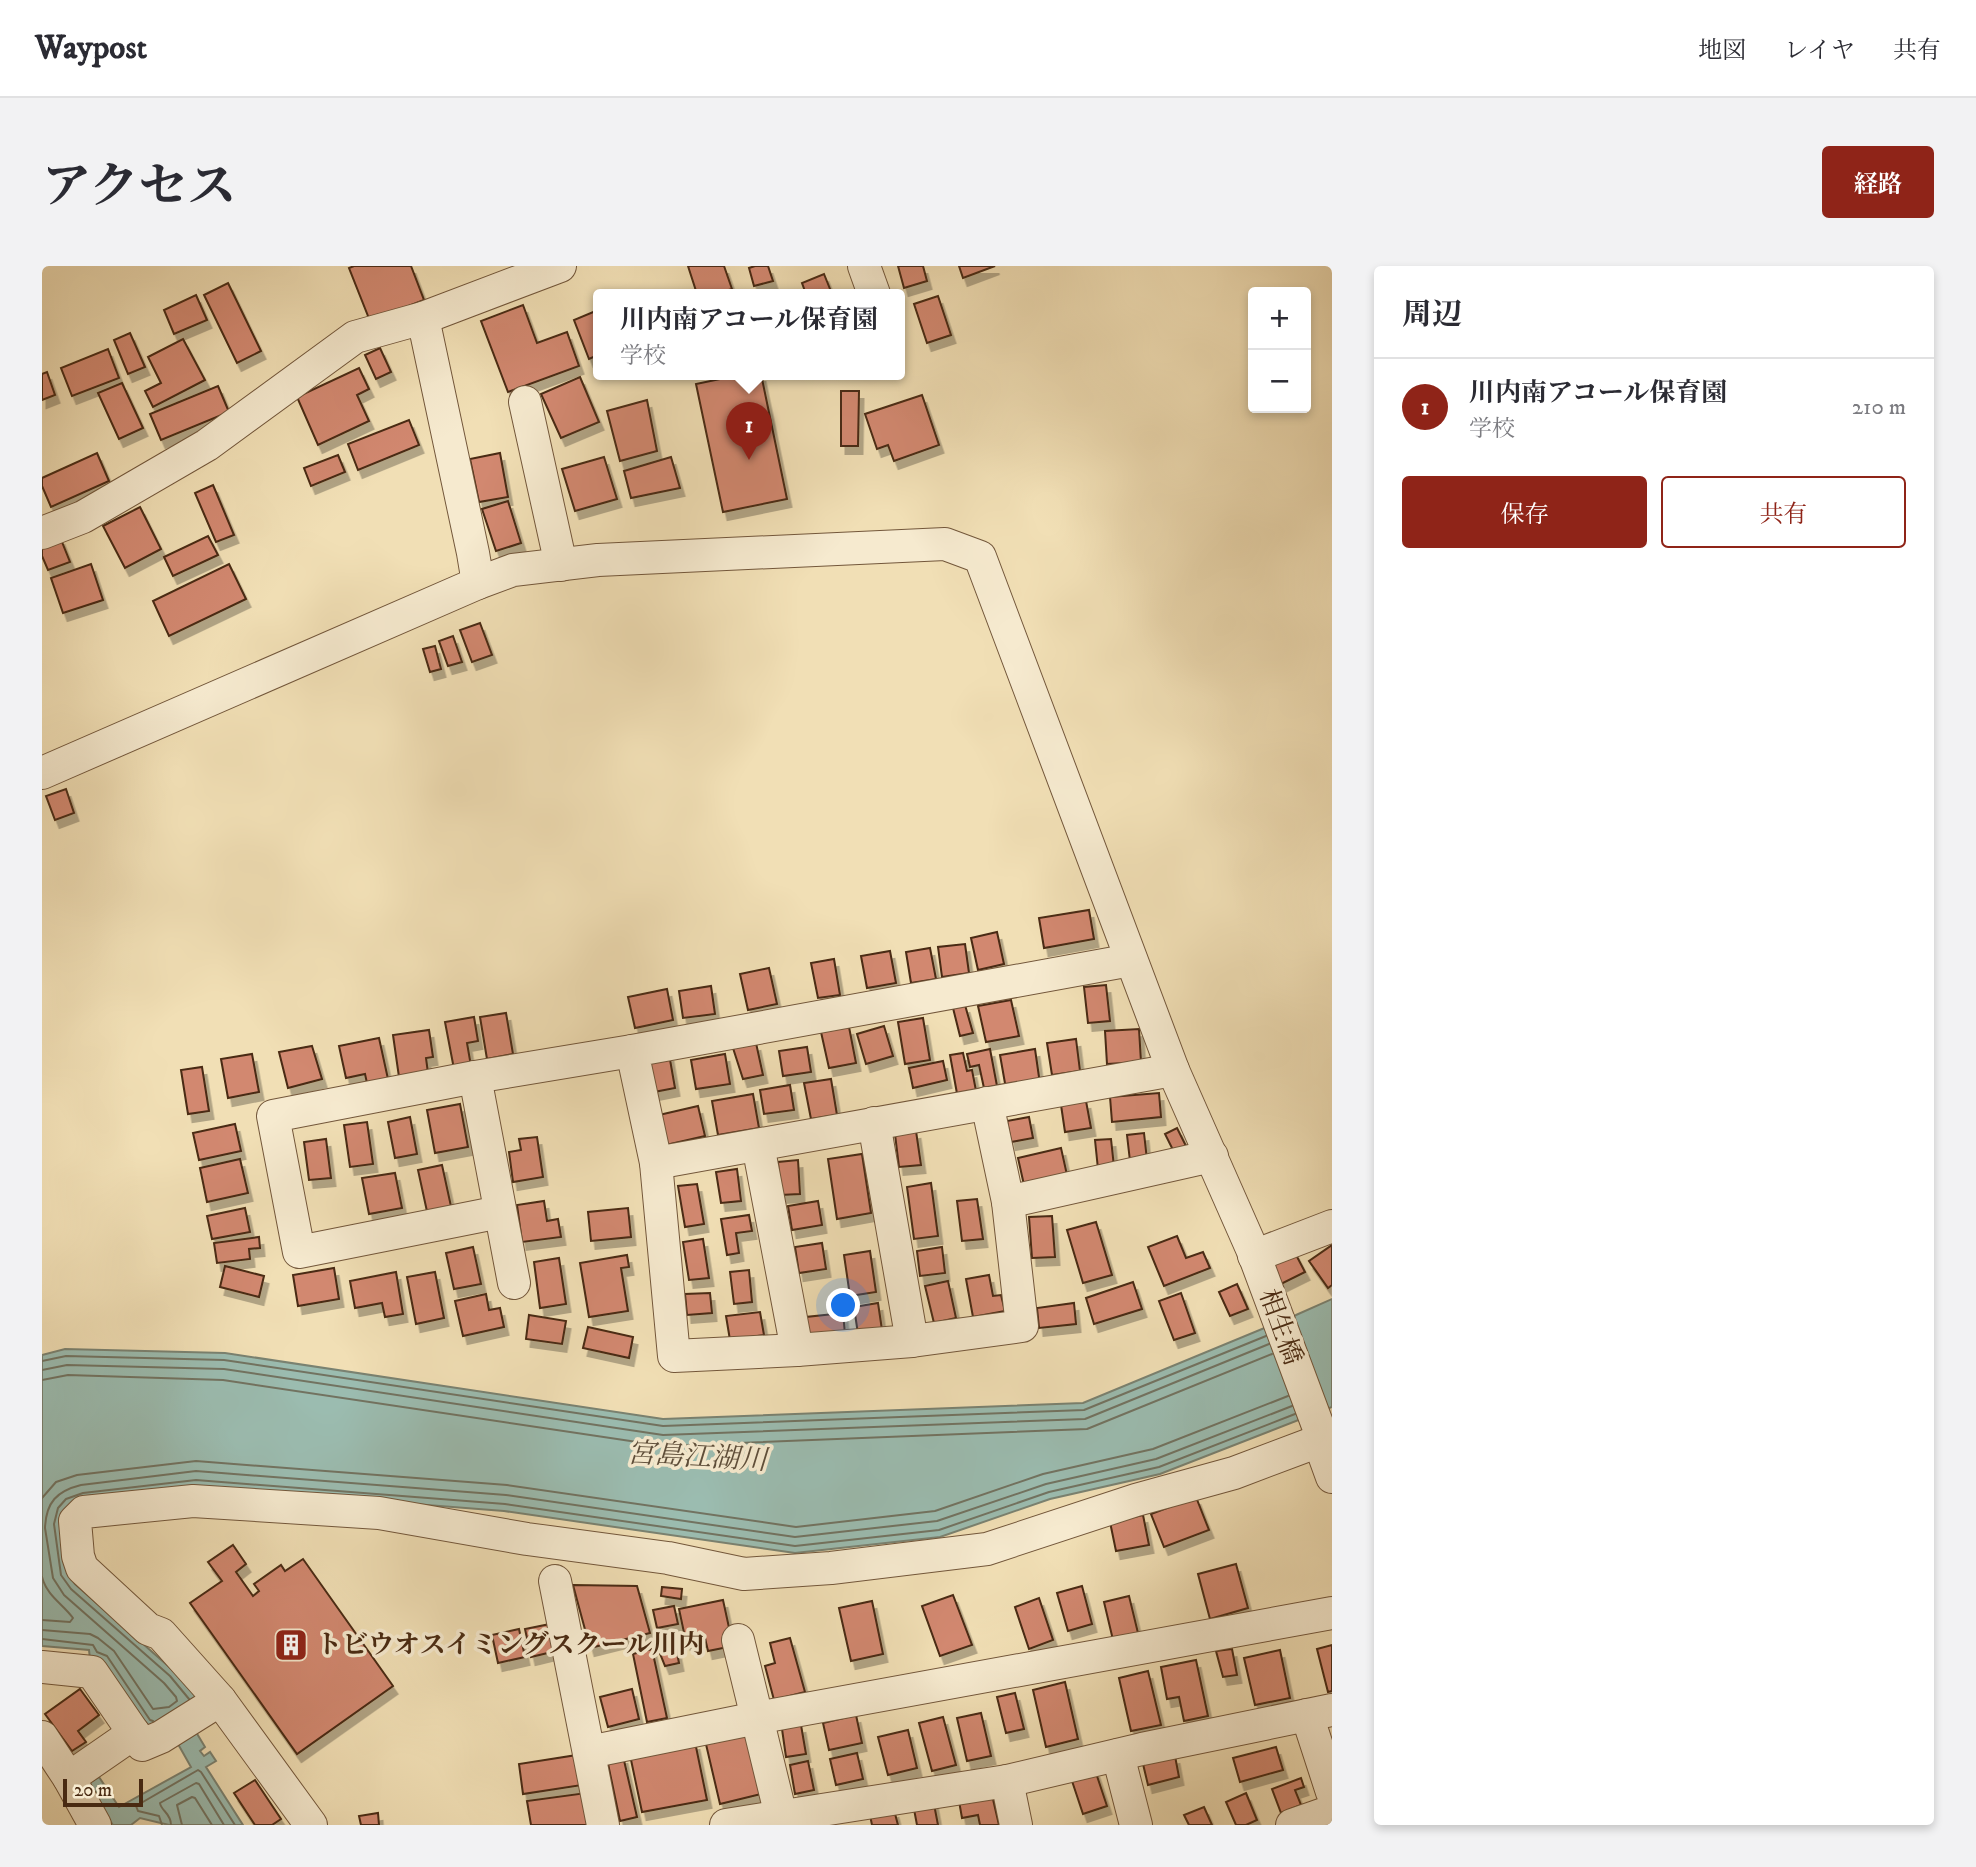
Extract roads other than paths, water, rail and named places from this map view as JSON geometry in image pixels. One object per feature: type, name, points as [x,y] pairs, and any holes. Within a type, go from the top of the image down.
[{"type":"street","points":[[42,533],[83,517],[207,445],[355,337],[423,318],[560,266]]},
{"type":"street","points":[[864,266],[872,289]]},
{"type":"street","points":[[423,318],[474,553],[478,583]]},
{"type":"street","points":[[525,402],[561,565]]},
{"type":"street","name":"相生橋","points":[[42,773],[513,570],[598,561],[945,544],[980,557],[1173,1069],[1257,1264],[1322,1432],[1332,1477]]},
{"type":"street","points":[[500,1212],[299,1252],[273,1116],[475,1077],[1131,960]]},
{"type":"street","points":[[632,1051],[656,1163],[674,1356],[912,1341],[1022,1326],[1008,1202],[987,1103]]},
{"type":"street","points":[[656,1163],[1173,1069]]},
{"type":"street","points":[[475,1077],[514,1283]]},
{"type":"street","points":[[874,1124],[912,1341]]},
{"type":"street","points":[[758,1145],[797,1350]]},
{"type":"street","points":[[1008,1202],[1212,1156]]},
{"type":"street","points":[[1257,1264],[1332,1226]]},
{"type":"street","points":[[311,1825],[220,1700],[162,1634],[148,1629],[82,1567],[76,1544],[75,1521],[78,1516],[84,1512],[193,1501],[379,1513],[527,1539],[668,1558],[744,1574],[831,1568],[987,1549],[1136,1500],[1234,1473],[1322,1432]]},
{"type":"street","points":[[555,1581],[603,1825]]},
{"type":"street","points":[[589,1752],[757,1718],[1332,1613]]},
{"type":"street","points":[[738,1640],[757,1718],[770,1820]]},
{"type":"street","points":[[42,1667],[92,1672],[142,1745],[161,1737],[220,1700]]},
{"type":"street","points":[[726,1825],[1007,1781],[1320,1712],[1332,1792]]},
{"type":"street","points":[[69,1778],[134,1733]]},
{"type":"street","points":[[42,1737],[95,1825]]},
{"type":"street","points":[[1118,1755],[1136,1825]]},
{"type":"street","points":[[1007,1781],[1016,1825]]},
{"type":"street","points":[[1292,1825],[1332,1811]]},
{"type":"water","name":"宮島江湖川","points":[[1332,1299],[1332,1407],[1160,1474],[1050,1499],[940,1537],[795,1553],[504,1511],[195,1487],[84,1500],[68,1573],[75,1584],[175,1672],[202,1703],[147,1728],[90,1659],[89,1650],[42,1646],[42,1355],[65,1349],[225,1353],[663,1419],[1083,1403]]},
{"type":"water","points":[[196,1732],[205,1747],[200,1751],[204,1756],[210,1752],[216,1761],[206,1767],[243,1825],[169,1825],[140,1818],[131,1825],[113,1825],[85,1785],[99,1777],[119,1807],[191,1767],[178,1744]]},
{"type":"place","name":"川内南アコール保育園","points":[[749,460]]},
{"type":"place","name":"トビウオスイミングスクール川内","points":[[291,1645]]}]
